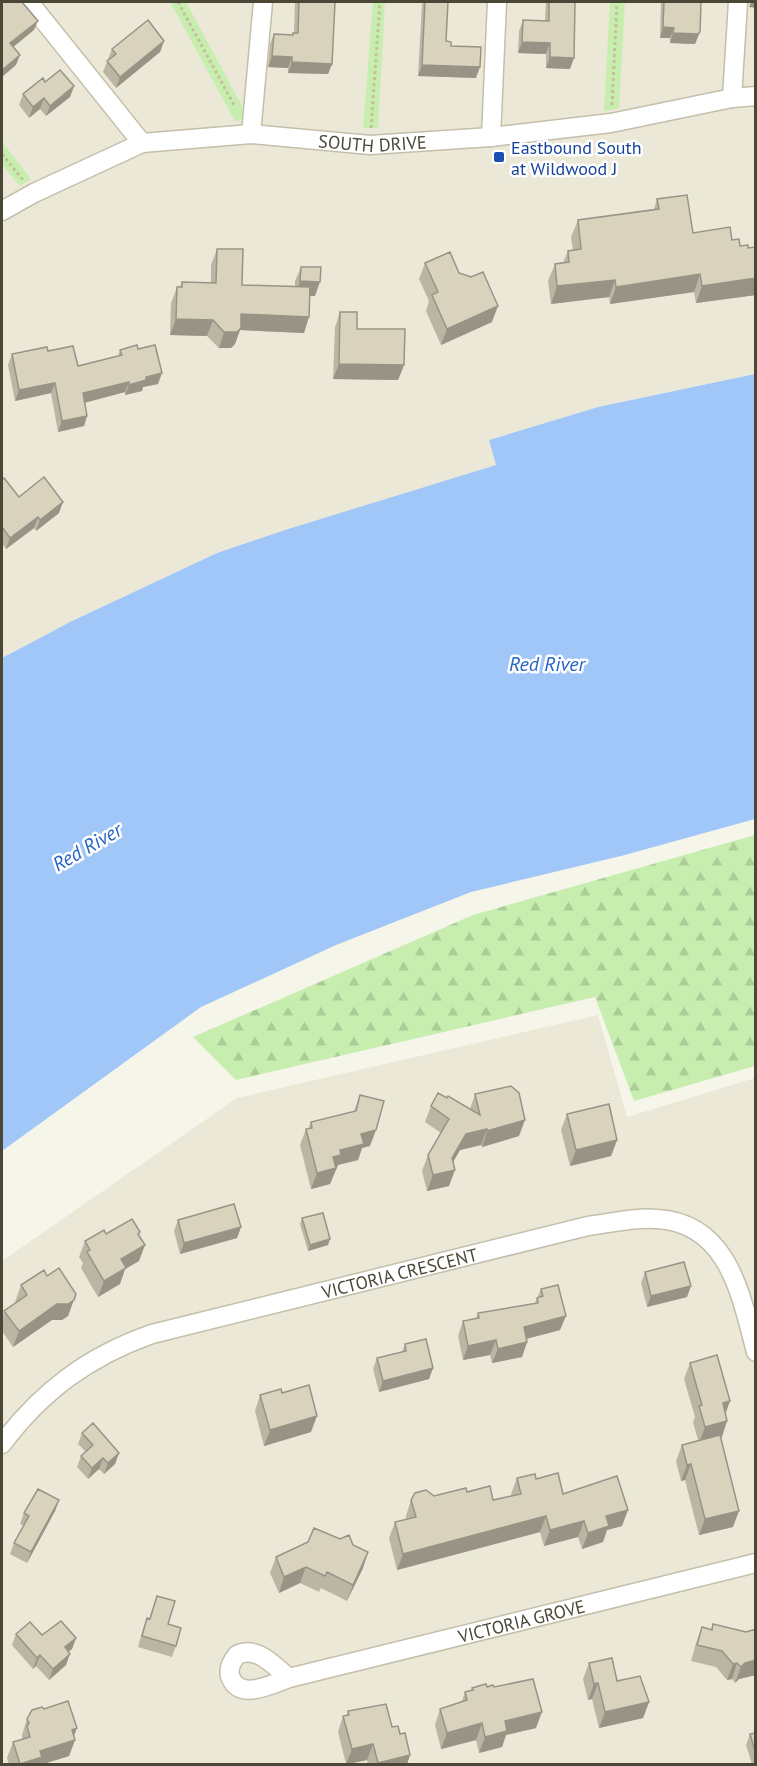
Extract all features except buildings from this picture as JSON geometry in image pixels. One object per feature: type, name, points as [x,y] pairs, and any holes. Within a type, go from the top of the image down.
[{"type":"street","points":[[29,2],[142,143]]},
{"type":"street","points":[[251,134],[263,2]]},
{"type":"street","points":[[491,137],[497,2]]},
{"type":"street","points":[[732,98],[738,2]]},
{"type":"street","name":"SOUTH DRIVE","points":[[2,211],[142,143],[251,134],[370,145],[491,137],[611,123],[732,98],[756,96]]},
{"type":"street","name":"VICTORIA CRESCENT","points":[[2,1444],[42,1398],[93,1360],[121,1345],[163,1331],[588,1226],[631,1220],[658,1218],[680,1223],[700,1232],[714,1245],[748,1293],[756,1352]]},
{"type":"street","name":"VICTORIA GROVE","points":[[289,1678],[756,1563]]},
{"type":"path","points":[[178,2],[251,134]]},
{"type":"path","points":[[370,145],[380,2]]},
{"type":"path","points":[[611,123],[617,2]]},
{"type":"path","points":[[2,154],[34,194]]},
{"type":"shaded area","points":[[2,2],[755,2],[755,374],[598,407],[489,440],[496,465],[217,553],[70,622],[2,658]]},
{"type":"shaded area","points":[[598,1015],[627,1117],[755,1078],[755,1764],[2,1764],[2,1261],[237,1098]]},
{"type":"green space","points":[[170,2],[186,2],[242,106],[242,120],[235,121]]},
{"type":"green space","points":[[373,2],[385,2],[378,128],[363,128]]},
{"type":"green space","points":[[610,2],[625,2],[619,108],[604,111]]},
{"type":"green space","points":[[2,142],[31,179],[20,186],[2,164]]},
{"type":"green space","points":[[755,835],[755,1066],[634,1101],[595,997],[236,1080],[193,1037],[473,915]]},
{"type":"water","name":"Red River","points":[[755,374],[755,819],[621,856],[471,892],[336,945],[201,1007],[2,1151],[2,658],[70,622],[217,553],[496,465],[489,440],[598,407]]},
{"type":"place","name":"Eastbound South at Wildwood J","points":[[499,157]]}]
